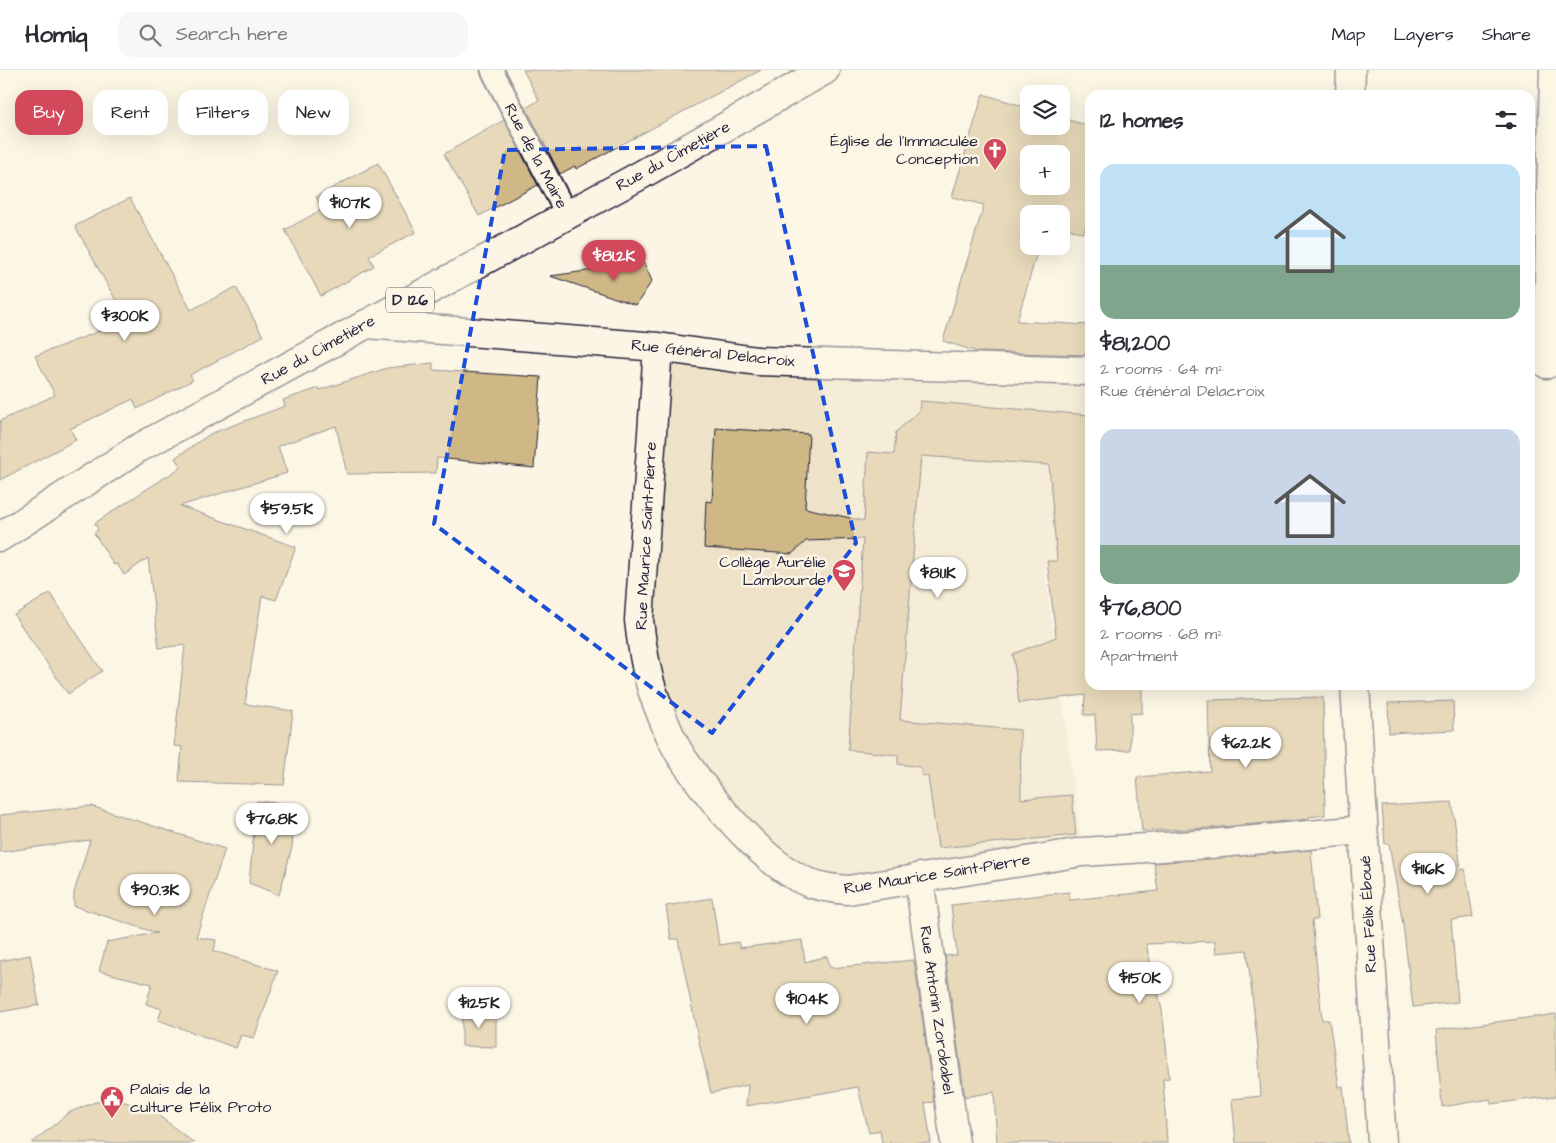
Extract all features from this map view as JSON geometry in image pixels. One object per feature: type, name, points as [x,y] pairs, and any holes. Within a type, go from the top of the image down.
[{"type":"street","name":"Rue du Cimetière","points":[[0,537],[138,449],[567,215],[825,70]]},
{"type":"street","points":[[1350,90],[1351,70]]},
{"type":"street","points":[[1544,364],[1547,100],[1554,70]]},
{"type":"street","name":"Rue Général Delacroix","points":[[366,324],[658,347],[757,361],[1085,371]]},
{"type":"street","name":"Rue Maurice Saint-Pierre","points":[[658,347],[639,620],[642,657],[656,700],[684,762],[750,840],[781,868],[806,882],[829,889],[848,890],[1082,852],[1210,844],[1362,830]]},
{"type":"street","name":"Rue Félix Éboué","points":[[1356,690],[1362,830],[1382,1143]]},
{"type":"street","name":"Rue Antonin Zorobabel","points":[[919,877],[955,1143]]},
{"type":"lane","name":"Rue de la Maire","points":[[492,70],[567,215]]},
{"type":"highlighted area","points":[[766,146],[856,543],[712,733],[434,524],[505,150]]},
{"type":"shaded area","name":"Collège Aurélie Lambourde","points":[[658,347],[1085,371],[1085,561],[1044,565],[1082,852],[829,889],[717,803],[643,657]]},
{"type":"building","points":[[523,70],[761,70],[576,169],[575,166],[560,174],[526,108],[539,100]]},
{"type":"building","points":[[983,94],[1020,105],[1020,135],[1070,135],[1070,120],[1085,125],[1085,228],[1083,233],[1070,229],[1070,205],[1020,205],[1020,255],[1036,255],[1017,321],[1085,325],[1085,355],[978,352],[943,341],[984,205],[952,197]]},
{"type":"building","points":[[504,120],[538,185],[479,216],[444,154]]},
{"type":"building","points":[[378,163],[416,232],[369,256],[374,266],[321,296],[285,230],[323,209],[316,197]]},
{"type":"building","points":[[130,198],[191,310],[236,287],[263,336],[190,375],[193,380],[137,409],[133,399],[70,429],[76,440],[0,480],[0,421],[55,395],[35,356],[102,330],[96,313],[118,304],[75,226]]},
{"type":"building","points":[[644,263],[652,281],[636,305],[550,276]]},
{"type":"building","points":[[433,363],[433,370],[541,377],[534,468],[437,458],[436,473],[347,474],[336,426],[278,446],[287,473],[180,506],[296,547],[276,600],[262,596],[245,704],[293,711],[284,785],[179,782],[182,747],[174,746],[185,645],[159,648],[148,558],[124,575],[117,564],[114,565],[94,533],[98,530],[95,523],[181,467],[175,458],[210,434],[285,406],[283,400],[319,388],[320,390],[387,368]]},
{"type":"building","points":[[920,401],[1085,415],[1085,690],[1142,690],[1142,713],[1130,714],[1130,750],[1097,751],[1095,715],[1084,715],[1085,695],[1019,703],[1013,654],[1056,637],[1047,561],[1057,561],[1049,465],[921,456],[900,720],[1020,730],[1021,799],[1072,795],[1076,835],[938,848],[928,776],[921,775],[921,767],[898,764],[898,755],[848,750],[863,539],[806,541],[792,554],[704,548],[706,501],[712,502],[716,428],[809,434],[805,508],[864,521],[868,452],[894,454],[896,432],[919,411]]},
{"type":"building","points":[[50,593],[102,671],[68,694],[14,615]]},
{"type":"building","points":[[1323,697],[1325,815],[1309,817],[1309,819],[1209,828],[1142,831],[1137,777],[1210,771],[1208,700]]},
{"type":"building","points":[[1453,701],[1454,730],[1389,733],[1388,703]]},
{"type":"building","points":[[257,801],[295,805],[292,847],[279,895],[249,883]]},
{"type":"building","points":[[1452,802],[1461,870],[1465,869],[1473,917],[1451,920],[1458,1002],[1413,1007],[1403,924],[1389,844],[1385,844],[1382,806]]},
{"type":"building","points":[[91,806],[225,849],[196,937],[216,940],[214,951],[278,971],[254,1038],[241,1035],[236,1048],[158,1020],[162,1009],[146,1004],[152,984],[99,971],[107,942],[157,933],[74,906],[74,893],[90,840],[0,852],[0,815]]},
{"type":"building","points":[[1311,850],[1317,920],[1312,920],[1322,1020],[1329,1020],[1339,1087],[1343,1086],[1349,1143],[1236,1143],[1232,1099],[1261,1096],[1258,1047],[1247,950],[1216,953],[1215,941],[1146,944],[1162,1010],[1166,1045],[1169,1078],[1163,1079],[1167,1143],[997,1143],[994,1092],[965,1097],[945,956],[957,955],[951,905],[1069,892],[1070,900],[1158,891],[1154,863]]},
{"type":"building","points":[[712,898],[719,945],[738,942],[740,948],[802,940],[805,962],[827,956],[830,968],[914,960],[934,1102],[925,1103],[931,1143],[882,1143],[880,1130],[869,1133],[858,1087],[746,1106],[748,1085],[711,1093],[678,939],[671,939],[666,906]]},
{"type":"building","points":[[30,955],[39,1005],[0,1012],[0,961]]},
{"type":"building","points":[[462,1012],[496,1012],[496,1047],[462,1046]]},
{"type":"building","points":[[1556,1014],[1556,1096],[1491,1104],[1490,1099],[1442,1107],[1436,1030]]},
{"type":"building","name":"Palais de la culture Félix Proto","points":[[95,1102],[125,1102],[153,1111],[194,1143],[32,1143],[68,1113]]},
{"type":"place","name":"Église de l'Immaculée Conception","points":[[995,171]]},
{"type":"place","name":"Collège Aurélie Lambourde","points":[[844,592]]},
{"type":"place","name":"Palais de la culture Félix Proto","points":[[112,1119]]}]
